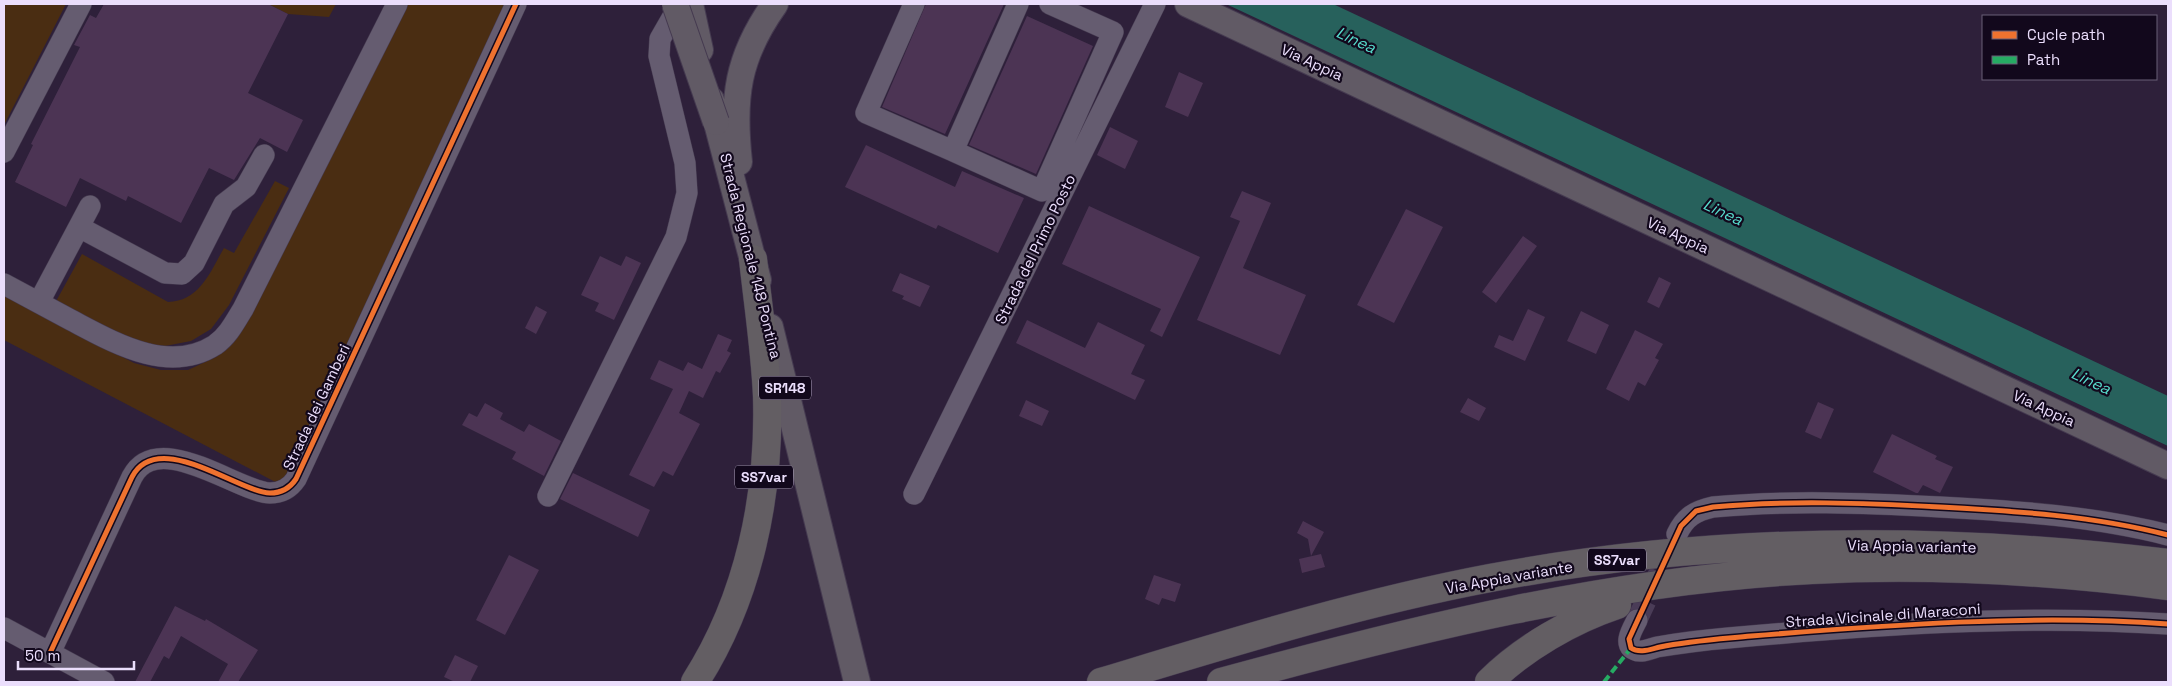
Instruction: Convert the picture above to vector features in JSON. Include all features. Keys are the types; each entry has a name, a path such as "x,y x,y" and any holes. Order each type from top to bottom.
{"highway":[{"name":"SS7var","path":"695,682 718,642 732,611 752,542 763,484 767,393 754,260"},
{"name":"Via Appia variante","path":"1101,682 1262,632 1392,598 1520,573 1636,558 1766,547 1910,544 2018,548 2168,563"},
{"name":"Via Appia variante","path":"1221,682 1363,644 1487,615 1684,582 1814,570 1916,568 2095,578 2168,586"},
{"path":"1489,682 1502,669 1573,621 1605,609 1678,590 1814,570"}],"main road":[{"name":"SR148","path":"675,4 716,122"},
{"name":"Strada Regionale 148 Pontina","path":"690,4 716,122 754,260 857,682"},
{"name":"SR148","path":"754,260 736,132 738,83 741,67 748,49 760,26 776,4"},
{"name":"Via Appia","path":"1188,4 2168,466"}],"street":[{"path":"4,152 81,4"},
{"path":"4,284 116,343 146,354 167,356 189,354 206,349 222,339 243,309 397,4"},
{"name":"Strada dei Gamberi","path":"50,653 132,477 142,466 162,460 187,462 212,470 257,490 271,493 283,490 296,479 516,4"},
{"path":"548,496 676,237 687,193 685,163 659,56 660,39 680,4"},
{"path":"914,4 866,113 1042,190 1113,32 1050,4"},
{"path":"953,151 1018,4"},
{"name":"Strada del Primo Posto","path":"914,494 1155,4"},
{"path":"79,227 165,273 182,274 194,263 224,204 246,187 264,155"},
{"path":"39,302 90,206"},
{"path":"1677,534 1690,516 1713,507 1860,504 2029,513 2126,526 2168,535"},
{"name":"Strada Vicinale di Maraconi","path":"1636,620 1630,634 1629,644 1632,648 1639,651 1670,645 1735,638 1968,622 2059,620 2168,624"},
{"path":"4,628 104,682"}],"shaded area":[{"path":"4,4 66,4 4,125"},
{"path":"268,4 336,4 329,17 288,14"},
{"path":"406,4 507,4 281,485 4,340 4,296 134,363 161,370 188,370 216,357 236,337"},
{"path":"275,181 289,188 229,305 211,329 191,341 165,346 133,343 54,305 82,254 168,302 188,297 203,284 224,248 234,253"}],"water":[{"name":"Linea","path":"1226,4 1333,4 2168,396 2168,446"}],"building":[{"path":"104,4 268,4 288,14 248,93 303,120 287,152 260,138 234,180 209,168 181,223 128,196 126,201 80,178 66,207 15,182 33,145 31,144 80,47 74,45 90,15 96,18"},
{"path":"926,4 1004,4 945,134 882,107"},
{"path":"1027,16 1093,46 1036,174 969,145"},
{"path":"1179,72 1203,83 1188,117 1165,107"},
{"path":"1110,127 1138,141 1125,169 1097,155"},
{"path":"866,145 955,187 962,171 1024,198 998,253 938,225 936,229 845,187"},
{"path":"1242,191 1271,203 1243,268 1306,295 1280,355 1197,320 1240,221 1230,217"},
{"path":"1089,206 1200,257 1162,337 1150,331 1161,309 1062,264"},
{"path":"1406,209 1443,227 1394,323 1357,305"},
{"path":"1523,236 1537,246 1496,303 1482,292"},
{"path":"600,256 621,266 626,256 641,263 614,320 595,311 599,303 581,295"},
{"path":"900,273 930,286 920,307 902,299 904,296 892,291"},
{"path":"1659,277 1671,283 1659,308 1647,302"},
{"path":"536,306 547,312 536,334 525,328"},
{"path":"1528,309 1545,317 1525,361 1494,347 1499,335 1513,341"},
{"path":"1581,311 1609,325 1596,354 1567,341"},
{"path":"1027,320 1085,348 1098,322 1145,345 1131,374 1145,380 1135,400 1016,343"},
{"path":"1635,330 1663,344 1655,358 1659,360 1645,386 1638,382 1629,401 1606,389"},
{"path":"718,334 732,340 727,351 731,353 720,373 716,371 703,398 689,391 679,413 700,424 673,476 663,471 654,487 629,475 673,389 650,379 659,360 683,371 688,362 702,369"},
{"path":"1468,398 1486,408 1479,421 1460,412"},
{"path":"1026,400 1049,411 1042,426 1019,416"},
{"path":"1818,402 1834,409 1821,439 1805,432"},
{"path":"485,403 503,413 500,419 524,432 529,424 561,441 544,476 512,459 516,452 462,425 469,413 477,417"},
{"path":"1892,434 1937,456 1935,459 1953,467 1940,493 1923,485 1918,493 1916,493 1873,472"},
{"path":"573,473 650,510 638,537 560,499"},
{"path":"1303,521 1324,532 1311,556 1308,539 1297,533"},
{"path":"1321,554 1325,567 1302,573 1299,559"},
{"path":"509,555 539,570 505,635 476,620"},
{"path":"1154,575 1181,584 1175,602 1162,598 1159,605 1145,599"},
{"path":"175,606 205,621 206,619 258,650 238,682 218,682 228,664 181,636 169,659 164,656 150,682 135,682"},
{"path":"455,655 478,666 470,682 455,682 444,677"}],"tunnel":[{"path":"1637,620 1673,543"}],"marked path":[{"path":"1604,682 1631,648"}],"cycle path":[{"path":"50,653 132,477 144,464 160,459 179,460 199,466 256,490 270,493 285,489 296,479 516,4"},
{"path":"2168,535 2083,519 1969,509 1826,503 1769,503 1713,507 1696,511 1681,526 1629,639 1631,648 1642,651 1717,639 1959,622 2064,620 2168,624"}]}
